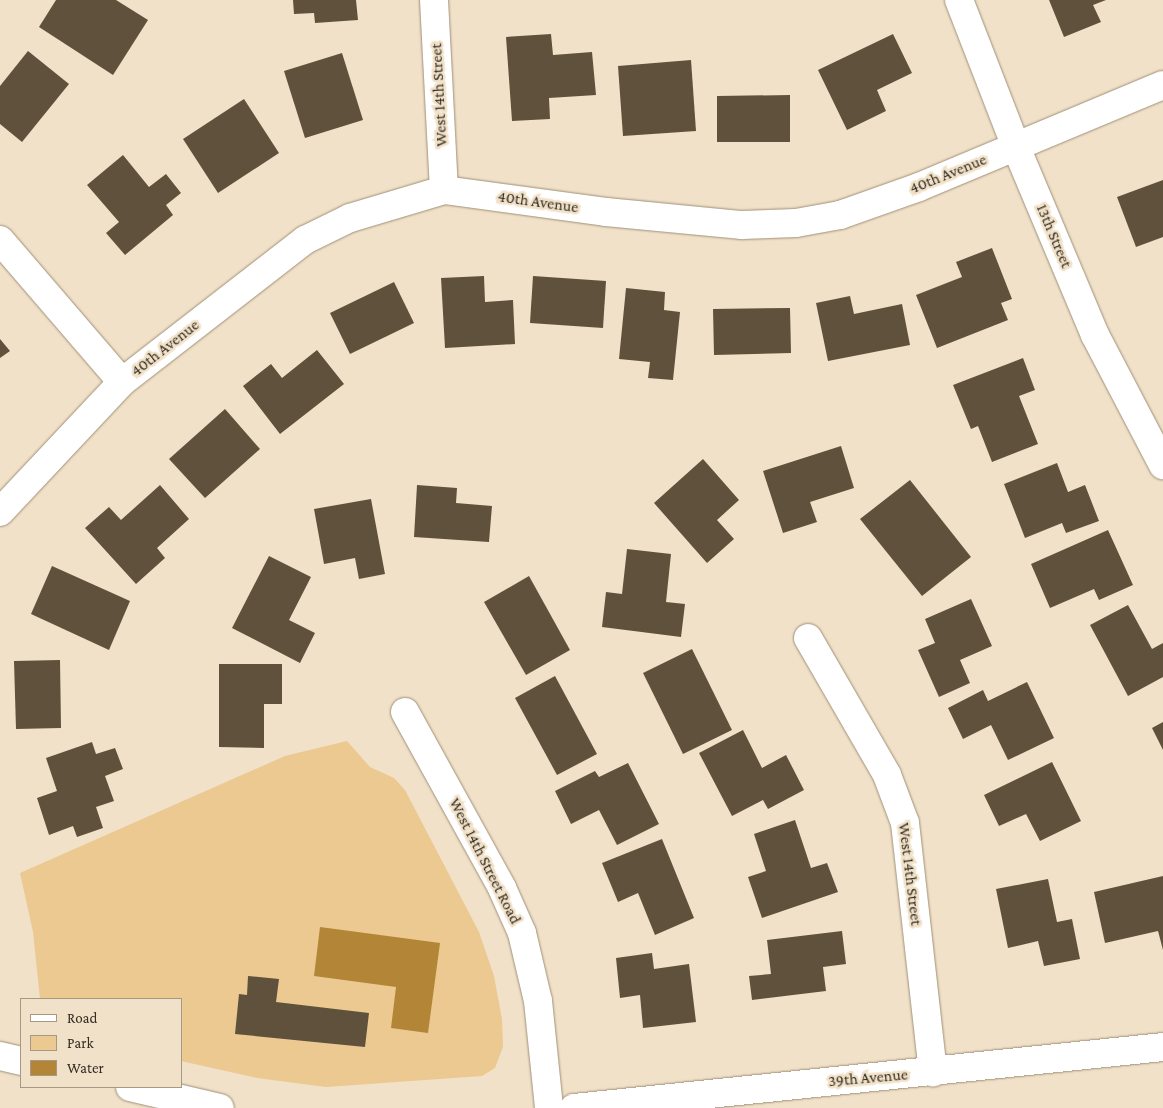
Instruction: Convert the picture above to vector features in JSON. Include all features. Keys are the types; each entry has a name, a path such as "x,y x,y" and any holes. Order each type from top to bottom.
{"street":[{"name":"West 14th Street","path":"434,0 444,190"},
{"name":"13th Street","path":"959,0 1016,147 1096,335 1163,465"},
{"name":"40th Avenue","path":"0,512 122,382 305,240 350,218 444,190 606,212 742,225 796,223 840,215 919,187 1163,85"},
{"path":"0,240 122,382"},
{"name":"West 14th Street","path":"808,638 887,775 905,823 933,1072"},
{"name":"West 14th Street Road","path":"405,712 502,888 522,933 538,1001 549,1108"},
{"name":"39th Avenue","path":"574,1108 1163,1047"},
{"path":"0,1056 20,1061"},
{"path":"134,1088 220,1108"}],"green space":[{"path":"347,741 370,767 394,778 405,790 479,932 494,976 502,1019 503,1047 495,1068 482,1076 326,1087 257,1078 182,1061 182,998 40,998 33,932 20,873 285,756"}],"water":[{"path":"320,927 440,943 428,1033 391,1028 396,987 314,976"}],"building":[{"path":"56,0 116,0 148,20 113,75 39,27"},
{"path":"293,0 356,0 358,20 315,23 314,13 294,14"},
{"path":"1049,0 1106,0 1093,5 1101,22 1064,37"},
{"path":"551,34 553,55 592,52 596,95 549,98 550,119 512,121 506,37"},
{"path":"893,34 912,73 877,90 886,111 847,130 818,70"},
{"path":"28,51 69,84 22,142 0,124 0,86"},
{"path":"342,53 363,120 305,138 284,71"},
{"path":"691,60 696,131 623,136 618,66"},
{"path":"790,95 790,142 717,142 717,96"},
{"path":"244,99 279,153 218,193 183,139"},
{"path":"123,155 149,187 166,174 181,193 166,205 173,215 125,255 106,233 119,222 87,185"},
{"path":"1163,180 1163,237 1136,247 1117,197"},
{"path":"992,248 1012,299 1001,303 1008,320 937,348 916,295 962,277 956,262"},
{"path":"484,276 485,302 513,300 515,344 445,348 441,278"},
{"path":"533,276 606,281 603,328 530,323"},
{"path":"394,282 414,323 350,354 330,313"},
{"path":"626,288 665,292 664,310 680,312 673,380 648,378 650,362 619,359"},
{"path":"850,296 854,314 902,304 910,345 828,361 816,303"},
{"path":"790,308 791,353 714,355 713,309"},
{"path":"0,339 10,351 0,358"},
{"path":"317,350 344,384 280,434 243,386 271,364 282,378"},
{"path":"1023,358 1035,390 1019,396 1038,444 992,462 978,426 971,429 953,385"},
{"path":"225,409 260,449 205,498 169,459"},
{"path":"841,446 854,488 810,502 817,522 783,533 763,471"},
{"path":"703,459 739,500 717,520 734,539 707,563 654,503"},
{"path":"1057,463 1068,492 1085,485 1099,521 1066,533 1062,523 1025,538 1004,484"},
{"path":"910,480 971,557 922,596 860,519"},
{"path":"160,485 189,519 157,548 165,558 136,584 85,528 109,507 121,520"},
{"path":"417,485 457,488 456,503 492,506 489,542 414,537"},
{"path":"371,499 385,574 359,579 355,558 324,564 314,509"},
{"path":"1108,530 1133,585 1099,600 1094,589 1050,608 1031,564"},
{"path":"627,549 671,554 666,602 685,604 681,637 602,627 606,592 622,594"},
{"path":"269,556 311,577 289,620 315,633 300,663 232,628"},
{"path":"52,566 130,601 109,650 31,614"},
{"path":"529,576 570,650 526,675 484,602"},
{"path":"971,599 992,646 960,660 970,683 939,697 918,650 935,643 925,619"},
{"path":"1128,605 1152,649 1163,643 1163,677 1128,696 1090,625"},
{"path":"692,649 732,730 683,754 643,673"},
{"path":"60,660 61,728 16,729 14,661"},
{"path":"219,664 282,664 282,704 264,704 264,748 219,747"},
{"path":"555,676 597,754 557,775 515,698"},
{"path":"1027,682 1054,738 1008,760 991,725 963,739 948,708 983,690 988,701"},
{"path":"1163,722 1163,750 1152,728"},
{"path":"743,730 762,768 786,755 804,790 768,809 763,800 732,816 699,753"},
{"path":"92,742 96,754 115,748 123,769 105,776 114,801 96,807 103,828 77,837 73,826 49,835 37,798 57,791 46,758"},
{"path":"1052,762 1081,821 1040,841 1026,814 999,826 984,795"},
{"path":"628,763 659,824 617,845 599,810 571,824 555,791 595,771 599,777"},
{"path":"795,820 811,868 827,863 838,892 762,918 748,877 766,871 754,834"},
{"path":"662,839 694,918 655,935 638,893 618,902 602,863"},
{"path":"1163,876 1163,950 1158,931 1105,943 1094,892"},
{"path":"1048,879 1057,922 1072,919 1080,959 1044,966 1038,941 1008,948 996,889"},
{"path":"842,931 846,964 823,967 826,991 752,1000 749,976 771,974 767,940"},
{"path":"652,953 654,969 689,964 696,1022 643,1028 640,995 620,998 616,958"},
{"path":"248,976 279,979 276,1002 369,1013 365,1047 235,1034 239,994 247,995"}]}
